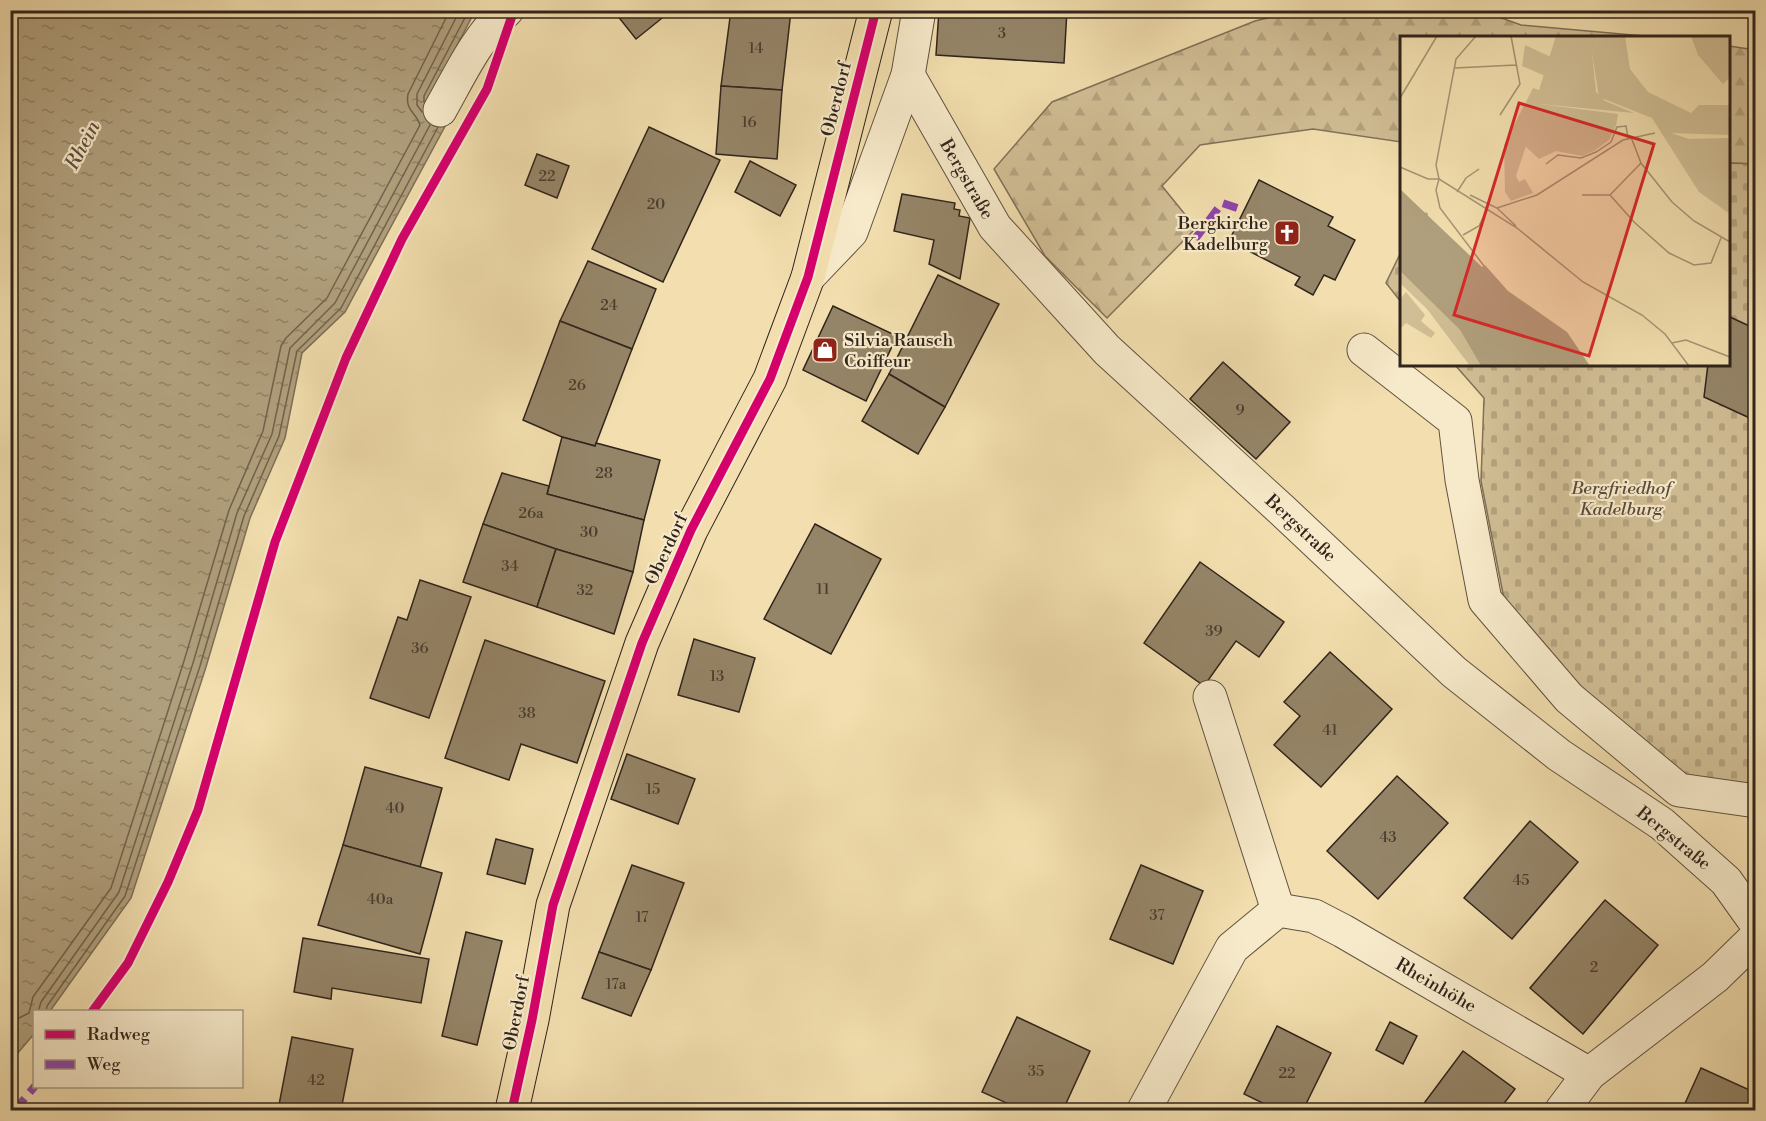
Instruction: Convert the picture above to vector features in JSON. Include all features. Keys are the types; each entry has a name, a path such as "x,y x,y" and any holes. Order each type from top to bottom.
{"main road":[{"name":"Oberdorf","path":"512,1110 532,1020 553,905 642,643 691,530 770,379 808,277 876,10"}],"street":[{"path":"440,110 474,48 492,24 507,10"},
{"path":"808,277 851,232 908,75 919,10"},
{"name":"Bergstraße","path":"908,75 995,227 1107,350 1454,672 1559,755 1662,824 1726,881 1754,920"},
{"path":"1364,350 1455,421 1462,480 1485,600 1569,698 1679,790 1755,801"},
{"path":"1144,1110 1232,948 1278,910 1210,697"},
{"name":"Rheinhöhe","path":"1278,910 1314,916 1333,926 1589,1074"},
{"path":"1562,1110 1589,1074 1715,977 1754,920"}],"green space":[{"path":"1296,11 1482,11 1521,25 1644,36 1400,36 1400,142 1313,129 1200,145 1162,186 1196,228 1107,318 1045,256 994,169 1052,102 1255,21"},
{"path":"1730,46 1755,50 1755,164 1730,163"},
{"name":"Bergfriedhof Kadelburg","path":"1730,163 1755,164 1755,788 1689,776 1653,751 1574,687 1505,604 1481,481 1484,398 1456,366 1730,366"},
{"path":"1400,254 1400,301 1386,283"}],"water":[{"name":"Rhein","path":"11,11 475,11 429,99 449,119 345,312 302,353 285,438 250,518 206,667 131,898 51,1010 33,1010 33,1035 11,1061"}],"building":[{"path":"613,10 672,10 636,39"},
{"path":"731,10 791,11 782,90 721,86"},
{"path":"939,10 1067,10 1064,63 936,55"},
{"path":"721,86 782,90 777,159 716,154"},
{"path":"649,127 720,160 663,282 592,249"},
{"path":"537,154 569,166 557,198 525,185"},
{"path":"750,161 796,185 780,216 735,192"},
{"name":"Bergkirche Kadelburg","path":"1259,180 1333,217 1328,226 1355,240 1335,280 1324,275 1313,295 1295,285 1300,277 1229,241"},
{"path":"902,194 955,203 954,209 960,210 959,216 970,218 960,279 929,264 934,240 894,231"},
{"path":"588,261 656,289 632,349 560,321"},
{"path":"938,275 999,304 945,407 889,374"},
{"path":"833,306 897,336 866,401 803,370"},
{"path":"1730,317 1756,329 1756,417 1754,420 1704,397 1708,366 1730,366"},
{"path":"560,321 632,349 595,446 562,437 523,420"},
{"path":"1223,362 1290,422 1256,459 1190,399"},
{"path":"889,374 945,407 918,454 862,421"},
{"path":"562,437 595,446 596,443 660,460 644,520 547,494"},
{"path":"502,473 549,486 547,494 644,520 633,572 483,524"},
{"path":"483,524 556,549 537,607 463,582"},
{"path":"815,524 881,559 831,654 764,619"},
{"path":"556,549 633,572 614,634 537,607"},
{"path":"1200,562 1284,622 1259,657 1236,641 1204,686 1144,643"},
{"path":"420,580 471,597 429,718 370,698 398,617 407,620"},
{"path":"694,639 755,658 739,712 678,695"},
{"path":"485,640 605,681 577,763 521,744 509,780 445,758"},
{"path":"1330,652 1392,709 1321,787 1274,745 1300,716 1284,702"},
{"path":"627,754 695,779 678,824 611,799"},
{"path":"365,767 442,788 420,867 343,845"},
{"path":"1397,776 1448,823 1378,899 1327,851"},
{"path":"1530,821 1578,862 1512,939 1464,898"},
{"path":"496,839 533,849 525,884 487,874"},
{"path":"343,845 442,873 420,954 318,925"},
{"path":"632,865 684,883 651,970 599,952"},
{"path":"1141,865 1203,891 1173,964 1110,939"},
{"path":"1605,900 1658,945 1583,1034 1530,988"},
{"path":"466,932 502,941 477,1045 442,1036"},
{"path":"303,938 429,959 421,1003 332,988 331,999 294,992"},
{"path":"599,952 651,970 631,1016 582,998"},
{"path":"1017,1017 1090,1051 1063,1110 1022,1110 982,1092"},
{"path":"1390,1022 1417,1036 1403,1064 1376,1050"},
{"path":"1277,1026 1331,1053 1303,1110 1277,1110 1244,1094"},
{"path":"292,1037 353,1049 341,1110 278,1110"},
{"path":"1463,1051 1515,1089 1499,1110 1419,1110"},
{"path":"1701,1068 1756,1093 1756,1110 1682,1110"}],"marked path":[{"path":"1195,239 1222,203 1240,209"},
{"path":"15,1110 33,1088"}],"cycle path":[{"path":"93,1010 128,963 168,882 198,810 275,542 346,358 402,239 487,89 514,10"},
{"path":"512,1110 532,1020 553,905 642,643 691,530 770,379 808,277 876,10"}],"place":[{"name":"Bergkirche Kadelburg","path":"1287,233"},
{"name":"Silvia Rausch Coiffeur","path":"825,350"}]}
